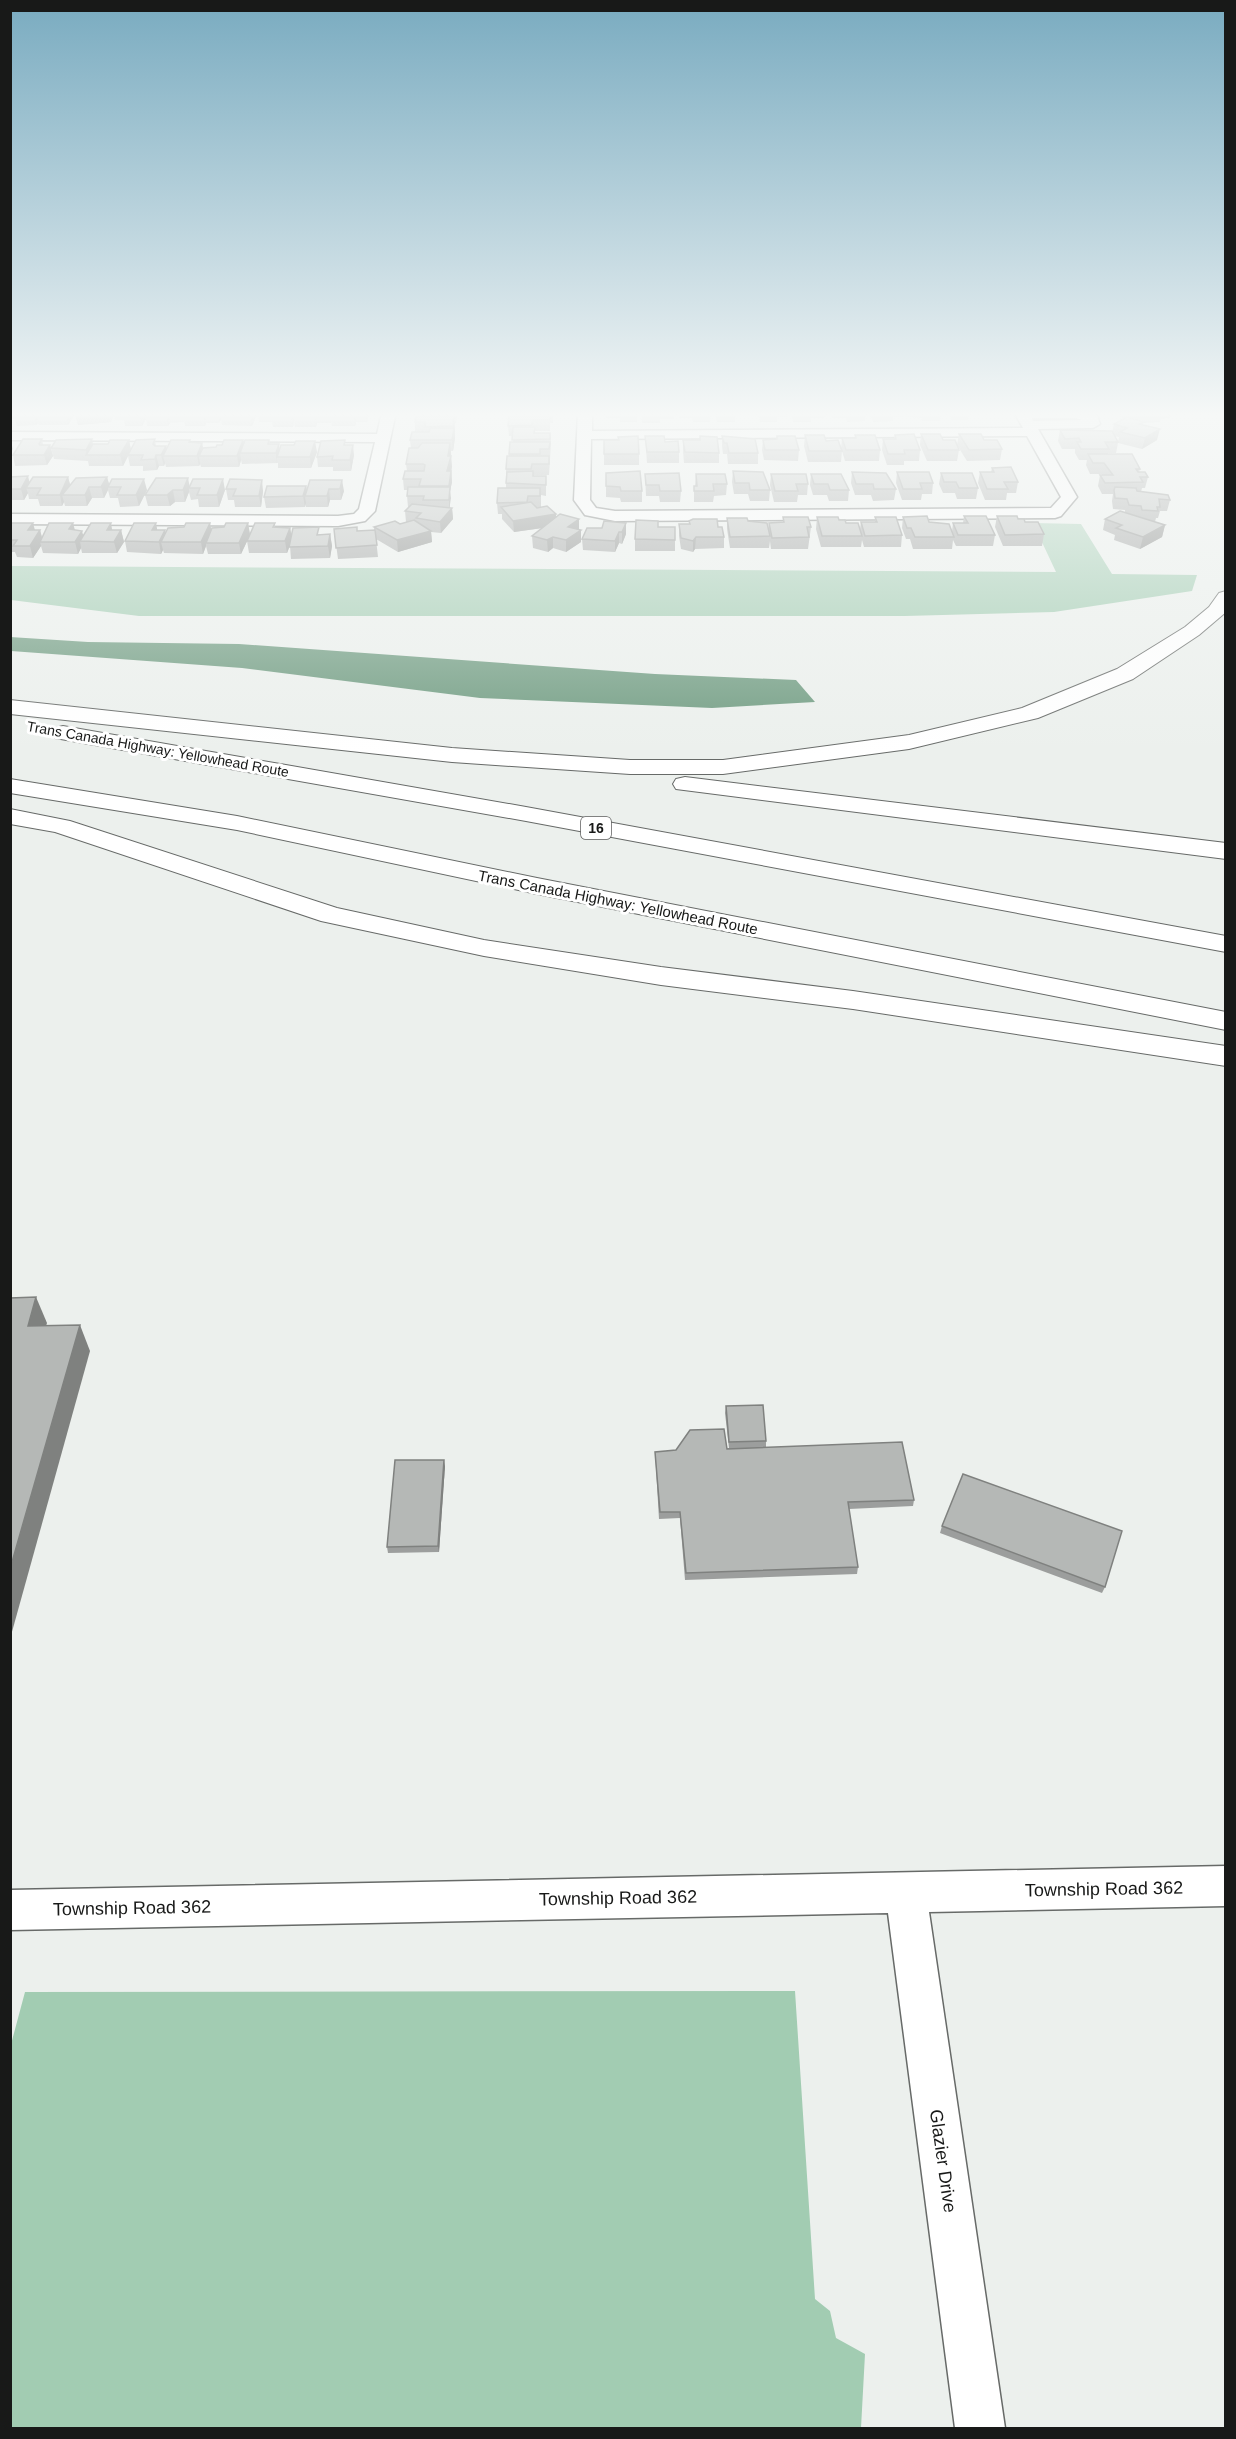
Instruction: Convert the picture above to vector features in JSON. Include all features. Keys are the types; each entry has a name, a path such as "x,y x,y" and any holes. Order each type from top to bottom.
{"highway":[{"path":"452,755 630,767 723,767 909,742 1030,713 1125,674 1192,631 1216,611 1226,597"},
{"path":"10,707 452,755 1226,851"},
{"name":"Trans Canada Highway: Yellowhead Route","path":"10,724 526,814 1226,944"},
{"name":"Trans Canada Highway: Yellowhead Route","path":"10,786 237,823 549,888 1226,1021"},
{"path":"10,816 61,826 330,915 484,948 661,976 853,1000 1226,1056"}],"street":[{"name":"Township Road 362","path":"10,1911 1226,1886"},
{"name":"Glazier Drive","path":"906,1893 980,2428"}],"shaded area":[{"path":"1034,526 1082,526 1112,574 1197,575 1192,591 1054,612 905,616 139,616 11,600 11,566 1056,572"},
{"path":"10,637 88,642 239,644 655,674 796,680 815,702 712,708 480,698 242,668 11,651"},
{"path":"795,1991 815,2299 830,2311 836,2338 865,2354 861,2428 11,2428 10,2048 25,1992"}],"building":[{"path":"10,526 31,526 28,530 40,530 30,546 13,546 17,540 10,540"},
{"path":"48,526 71,526 69,529 82,531 75,542 40,542"},
{"path":"89,526 109,526 107,530 121,530 114,542 80,541"},
{"path":"133,526 154,526 152,530 165,530 159,542 125,541"},
{"path":"209,526 201,542 161,542 168,528"},
{"path":"247,526 239,543 206,543 212,528"},
{"path":"254,526 290,528 285,541 247,541"},
{"path":"423,526 431,531 397,540 374,527"},
{"path":"545,526 570,526 568,527 581,530 566,540 553,537 547,540 532,536"},
{"path":"603,526 625,526 615,541 582,539 587,528 602,528"},
{"path":"636,526 675,527 675,540 635,539"},
{"path":"679,526 718,526 722,527 724,537 696,537 693,541 681,538"},
{"path":"728,526 768,526 770,536 730,537"},
{"path":"770,526 811,527 807,527 809,537 772,538"},
{"path":"819,526 859,526 862,536 822,536"},
{"path":"862,526 899,526 902,535 865,536"},
{"path":"906,526 950,526 954,537 915,537 911,528"},
{"path":"954,526 991,526 995,535 958,535"},
{"path":"1001,526 1040,526 1044,534 1005,535"},
{"path":"1120,526 1163,526 1143,537 1116,528"},
{"path":"319,527 317,535 330,534 328,546 289,547 293,528"},
{"path":"357,527 357,531 375,530 377,545 336,548 334,529"},
{"path":"36,1297 28,1326 80,1325 10,1569 10,1298"},
{"path":"763,1405 766,1441 729,1442 726,1406"},
{"path":"724,1429 727,1449 902,1442 914,1500 848,1502 858,1567 686,1573 680,1512 660,1512 655,1452 676,1450 690,1430"},
{"path":"395,1460 444,1460 438,1546 387,1547"},
{"path":"963,1474 1122,1531 1105,1587 942,1526"}]}
